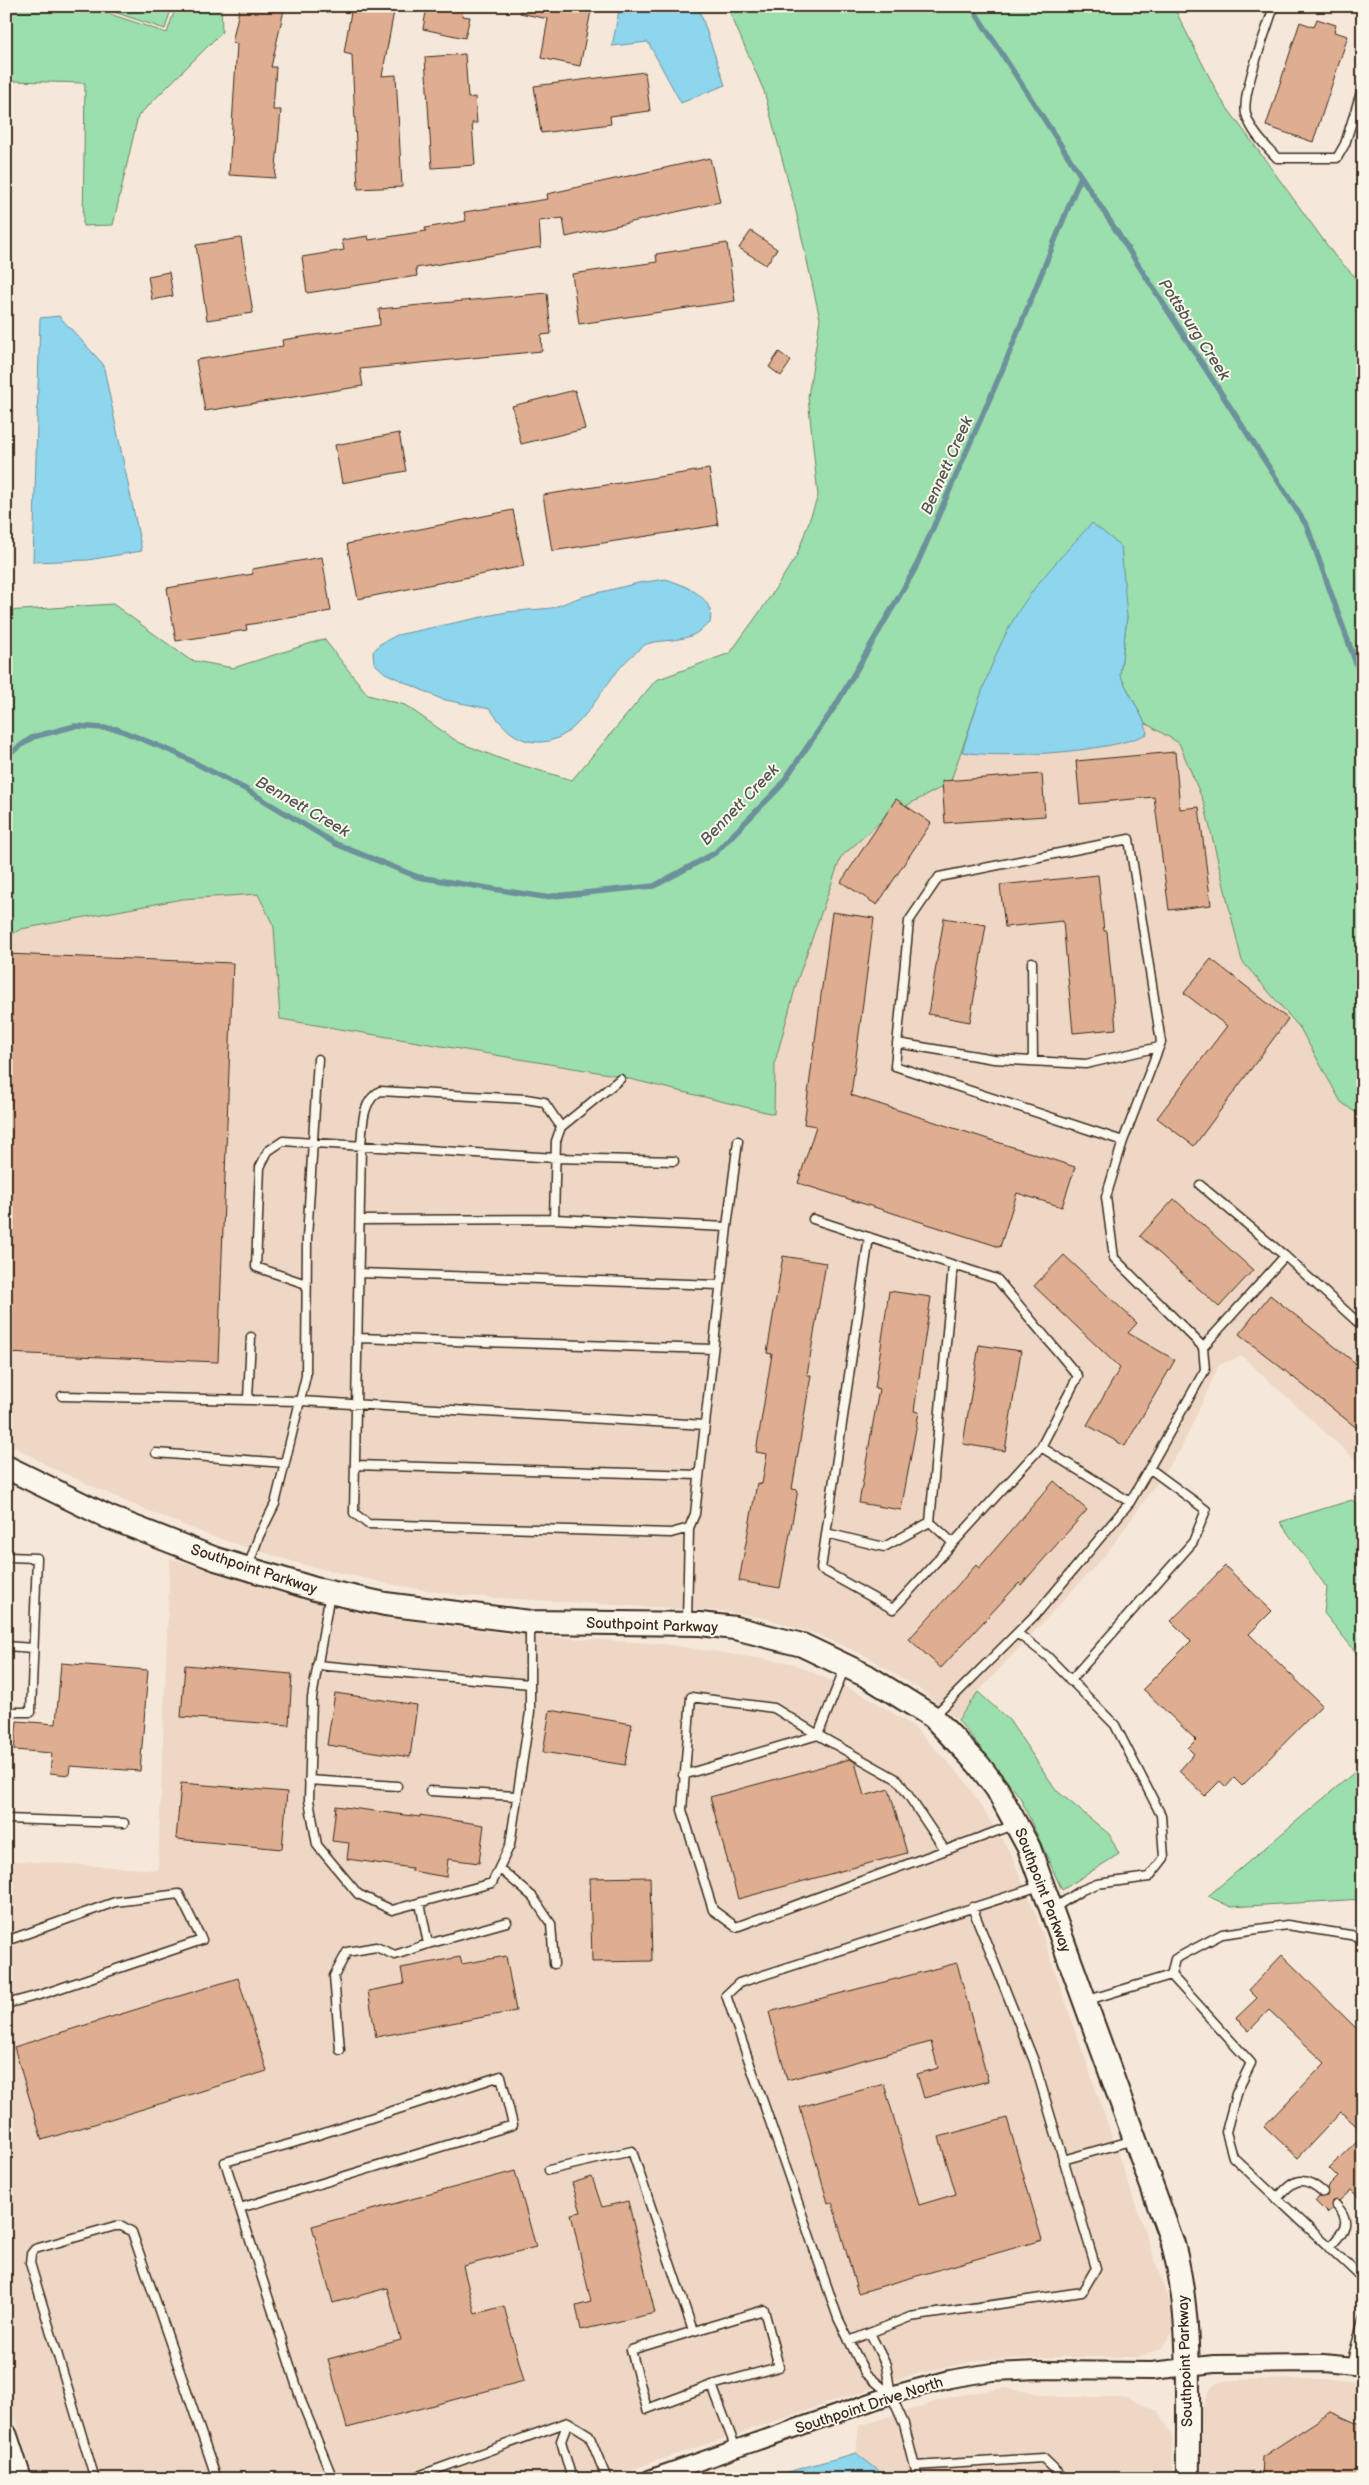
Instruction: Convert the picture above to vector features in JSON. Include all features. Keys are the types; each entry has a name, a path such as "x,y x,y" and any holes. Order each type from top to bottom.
{"main road":[{"name":"Southpoint Parkway","path":"6,1467 108,1517 216,1559 330,1592 402,1606 530,1622 687,1624 735,1628 766,1634 802,1645 846,1665 933,1717 978,1764 997,1789 1017,1824 1052,1909 1086,2000 1173,2244 1182,2277 1186,2310 1188,2479"},
{"path":"6,2436 20,2479"}],"street":[{"name":"Southpoint Drive North","path":"649,2479 891,2395 950,2379 992,2372 1039,2370 1152,2371 1214,2364 1357,2366"}],"lane":[{"path":"1274,6 1248,89 1246,114 1258,139 1277,158 1337,158 1345,144 1363,86"},
{"path":"933,1717 1039,1611 1130,1502 1205,1370 1204,1347 1114,1258 1106,1197 1123,1141 1161,1042 1129,839 939,877 909,921 895,1066 1123,1141"},
{"path":"1032,962 1033,1061"},
{"path":"897,1043 994,1059 1086,1064 1159,1047"},
{"path":"248,1569 259,1536 275,1504 306,1376 306,1284 312,1143 318,1059"},
{"path":"554,1219 556,1141 561,1127 620,1079"},
{"path":"561,1127 544,1102 526,1099 380,1091 372,1095 367,1103 361,1145 354,1513 368,1524 671,1533 689,1528"},
{"path":"306,1284 256,1267 260,1167 268,1151 283,1141 556,1158 674,1161"},
{"path":"687,1624 689,1528 695,1514 719,1284 738,1141"},
{"path":"1200,1185 1284,1256 1363,1327"},
{"path":"360,1220 554,1219 727,1226"},
{"path":"813,1219 869,1237 953,1264 997,1279 1078,1376 1041,1447 893,1609 821,1569 869,1237"},
{"path":"1204,1347 1284,1256"},
{"path":"930,1522 953,1264"},
{"path":"358,1272 719,1284"},
{"path":"248,1400 251,1337"},
{"path":"357,1338 713,1348"},
{"path":"62,1396 301,1401 705,1425"},
{"path":"1041,1447 1130,1502"},
{"path":"156,1453 285,1463"},
{"path":"355,1464 699,1475"},
{"path":"1070,1681 1193,1542 1206,1510 1149,1468"},
{"path":"826,1533 884,1547 930,1522"},
{"path":"930,1522 954,1543"},
{"path":"6,1560 8,1557 37,1558 30,1712 6,1712"},
{"path":"330,1592 312,1698 309,1800 317,1845 358,1894 392,1910 492,1883 510,1845 530,1712 530,1622"},
{"path":"1017,1633 1047,1656 1115,1725 1161,1814 1164,1858 1149,1877 1097,1884 1082,1890 1052,1909"},
{"path":"6,1646 33,1648"},
{"path":"318,1665 530,1684"},
{"path":"818,1735 846,1665"},
{"path":"945,1850 898,1780 774,1708 691,1697 683,1775 682,1810 712,1910 736,1927 1017,1824"},
{"path":"683,1775 818,1735"},
{"path":"309,1780 397,1786"},
{"path":"430,1791 517,1796"},
{"path":"6,1819 124,1823"},
{"path":"499,1868 533,1897 551,1924 554,1964"},
{"path":"891,2395 865,2373 838,2318 726,1995 739,1983 1042,1885"},
{"path":"6,1941 115,1902 179,1894 202,1940 43,1994 6,2004"},
{"path":"420,1903 428,1944"},
{"path":"849,2342 910,2317 1082,2292 1096,2268 1034,2060 972,1907"},
{"path":"340,2050 334,1976 346,1952 376,1947 395,1955 506,1922"},
{"path":"1171,1975 1175,1959 1222,1934 1287,1926 1363,1937"},
{"path":"1086,2000 1171,1975"},
{"path":"1171,1975 1251,2062 1236,2094 1226,2132 1233,2157 1363,2279"},
{"path":"240,2208 513,2125 501,2076 294,2143 225,2162 302,2403 333,2479"},
{"path":"1063,2160 1136,2140"},
{"path":"549,2170 632,2151 693,2331"},
{"path":"1277,2199 1289,2184 1301,2180 1313,2183 1323,2192"},
{"path":"1329,2248 1342,2234 1346,2222 1344,2213 1336,2204"},
{"path":"95,2479 30,2263 31,2254 35,2249 115,2226 122,2226 132,2232 217,2479"},
{"path":"764,2310 779,2367 712,2386 647,2409 631,2350 764,2310"},
{"path":"1357,2366 1363,2320"},
{"path":"870,2333 886,2365 891,2395 904,2424 918,2479"},
{"path":"712,2386 736,2449"},
{"path":"410,2479 568,2422 589,2434 607,2479"},
{"path":"568,2422 561,2441 572,2479"},
{"path":"915,2466 1043,2458 1065,2479"}],"shaded area":[{"path":"1145,723 1179,743 1204,803 1242,961 1300,1028 1341,1102 1363,1118 1363,1467 1242,1356 1219,1365 1181,1449 1107,1553 978,1692 958,1720 922,1691 868,1657 819,1635 765,1618 721,1611 465,1596 400,1586 304,1565 208,1535 127,1502 52,1468 6,1442 6,938 21,929 182,899 258,894 274,927 280,1019 609,1074 774,1114 775,1062 798,978 841,857 888,815 950,783 962,752 981,755 1079,750 1132,741 1147,734"},
{"path":"170,1558 300,1599 408,1621 509,1634 663,1644 791,1663 868,1697 913,1726 963,1778 1011,1854 1032,1904 1177,2325 1161,2349 1138,2357 980,2360 915,2374 603,2479 35,2479 6,2391 6,1860 158,1870"},
{"path":"1323,2379 1363,2384 1363,2479 1202,2479 1202,2408 1208,2392 1215,2384 1228,2380"},
{"path":"1004,2388 1060,2397 1126,2397 1158,2411 1172,2435 1172,2479 889,2479 856,2453 859,2426 954,2396"}],"green space":[{"path":"6,6 86,6 167,33 176,6 221,6 222,32 138,116 113,225 83,226 85,83 12,81 6,62"},
{"path":"96,6 172,6 165,29"},
{"path":"727,6 1173,6 1220,98 1335,256 1363,285 1363,1118 1341,1102 1300,1028 1242,961 1204,803 1179,743 1145,723 1120,675 1127,617 981,695 950,783 888,815 841,857 798,978 775,1062 774,1114 609,1074 280,1019 274,927 258,894 182,899 21,929 6,938 6,611 113,604 190,660 233,668 324,639 368,695 405,705 458,742 504,760 572,780 656,680 730,653 764,606 797,555 818,496 808,397 820,319 795,207 764,91"},
{"path":"1352,1500 1363,1510 1363,1661 1324,1613 1327,1588 1280,1522"},
{"path":"978,1692 1009,1720 1057,1791 1109,1834 1119,1854 1062,1890 1020,1797 958,1720"},
{"path":"1363,1765 1363,1899 1231,1907 1208,1896"}],"water":[{"path":"620,6 698,6 725,85 681,103 648,42 612,46"},
{"path":"59,316 103,364 142,551 88,560 33,562 40,318"},
{"path":"1092,523 1121,546 1127,617 1120,675 1145,723 1147,734 1109,745 1056,752 1002,755 962,752 990,671 1011,624 1038,584"},
{"path":"666,579 690,589 704,599 711,614 710,623 691,636 650,643 644,646 623,665 581,720 556,739 541,742 524,740 505,728 490,709 441,699 385,673 374,663 373,652 380,644 397,635 506,612 552,608 581,597 638,583"},
{"path":"856,2453 889,2479 762,2479"}],"building":[{"path":"240,6 285,6 271,67 276,67 273,110 281,110 275,178 229,175 237,44 232,43"},
{"path":"352,6 395,6 382,76 396,75 402,187 358,189 352,55 344,53"},
{"path":"427,6 464,6 462,16 470,17 465,38 423,29"},
{"path":"521,6 592,6 580,66 541,58 548,19 520,13"},
{"path":"1317,19 1336,25 1334,32 1348,36 1313,142 1266,126 1300,22 1314,27"},
{"path":"465,54 468,98 475,97 477,123 472,123 475,165 432,168 425,57"},
{"path":"645,72 650,111 610,116 611,124 541,133 534,86"},
{"path":"710,158 720,202 566,237 563,218 539,221 541,247 416,268 417,276 307,293 302,257 344,250 342,240 368,236 369,240 426,231 425,228 466,221 464,212 548,199 547,194"},
{"path":"751,231 777,249 766,265 739,248"},
{"path":"241,238 253,313 207,320 196,245"},
{"path":"727,243 735,301 579,324 572,274 657,262 656,254"},
{"path":"169,272 173,296 152,300 148,276"},
{"path":"547,293 551,334 541,335 542,351 360,369 363,386 205,411 196,360 283,346 282,340 380,325 379,309"},
{"path":"779,352 791,361 781,376 769,367"},
{"path":"575,390 585,429 521,444 512,406"},
{"path":"399,433 406,471 342,483 335,445"},
{"path":"709,469 718,525 552,551 543,495"},
{"path":"513,510 524,566 358,599 347,544"},
{"path":"322,557 331,611 246,625 247,630 176,641 167,588 253,574 252,569"},
{"path":"1175,752 1180,809 1199,807 1211,905 1169,910 1154,797 1080,804 1076,761"},
{"path":"1042,774 1045,816 945,823 942,781"},
{"path":"896,799 931,823 877,905 841,882"},
{"path":"1098,875 1104,931 1107,931 1116,1029 1073,1033 1063,921 1005,927 1000,885"},
{"path":"832,912 874,918 851,1095 1075,1167 1062,1207 1017,1193 1000,1247 798,1183 816,1126 804,1124"},
{"path":"944,918 986,925 970,1022 928,1014"},
{"path":"6,954 233,963 218,1362 6,1353"},
{"path":"1211,959 1288,1019 1194,1146 1157,1118 1227,1026 1184,993"},
{"path":"1174,1199 1253,1270 1219,1307 1140,1236"},
{"path":"1064,1255 1137,1323 1128,1333 1175,1360 1125,1446 1087,1425 1120,1368 1034,1286"},
{"path":"783,1256 826,1263 807,1375 811,1375 792,1489 798,1490 780,1588 739,1581 757,1483 762,1484 767,1454 756,1452 772,1354 767,1353"},
{"path":"889,1291 931,1297 914,1411 919,1412 901,1510 859,1503 879,1389 875,1388"},
{"path":"1270,1295 1363,1369 1363,1433 1239,1334"},
{"path":"979,1345 1021,1351 1005,1451 963,1444"},
{"path":"1054,1481 1087,1510 1021,1585 1019,1583 941,1668 909,1639 976,1565 979,1568"},
{"path":"1225,1566 1272,1611 1249,1634 1322,1705 1242,1786 1234,1778 1226,1787 1220,1781 1205,1796 1179,1771 1194,1754 1188,1748 1196,1740 1143,1689 1191,1641 1171,1621"},
{"path":"61,1663 148,1670 140,1771 70,1766 69,1775 50,1773 52,1753 14,1750 17,1721 56,1724"},
{"path":"185,1665 292,1674 289,1725 181,1717"},
{"path":"335,1693 417,1705 410,1757 327,1745"},
{"path":"550,1710 632,1724 625,1765 543,1752"},
{"path":"850,1759 855,1762 864,1796 889,1789 907,1853 738,1899 710,1797"},
{"path":"181,1783 287,1792 282,1849 176,1839"},
{"path":"336,1806 420,1817 420,1815 484,1825 479,1863 448,1859 446,1877 412,1871 412,1868 347,1859 349,1843 332,1841"},
{"path":"650,1877 652,1961 592,1962 590,1878"},
{"path":"1282,1955 1363,2035 1363,2132 1341,2112 1298,2158 1264,2126 1325,2063 1269,2010 1249,2031 1236,2018 1257,1998 1249,1990"},
{"path":"506,1956 516,2011 376,2037 368,1991 404,1984 401,1968 460,1957 462,1964"},
{"path":"957,1963 988,2081 924,2098 917,2074 938,2068 931,2042 787,2080 769,2012"},
{"path":"238,1978 267,2071 42,2140 14,2047"},
{"path":"884,2084 919,2205 956,2194 939,2137 1007,2118 1042,2240 858,2293 832,2202 828,2203 800,2107"},
{"path":"1363,2135 1363,2202 1351,2190 1339,2201 1332,2201 1332,2209 1327,2213 1315,2201 1319,2196 1327,2196 1327,2188 1338,2177 1329,2168"},
{"path":"515,2171 536,2247 463,2266 475,2314 504,2306 524,2381 347,2428 328,2359 401,2340 387,2288 333,2303 312,2226"},
{"path":"592,2177 602,2207 628,2201 655,2313 581,2330 576,2306 591,2302 571,2214 581,2212 572,2183"},
{"path":"1331,2412 1363,2426 1363,2479 1261,2479 1262,2457"}],"waterway":[{"name":"Pottsburg Creek","path":"971,6 1307,526 1363,683"},
{"name":"Bennett Creek","path":"6,756 33,737 75,726 117,729 176,753 247,790 336,844 418,877 544,897 654,886 715,853 779,788 836,705 915,569 1004,366 1081,176"}]}
